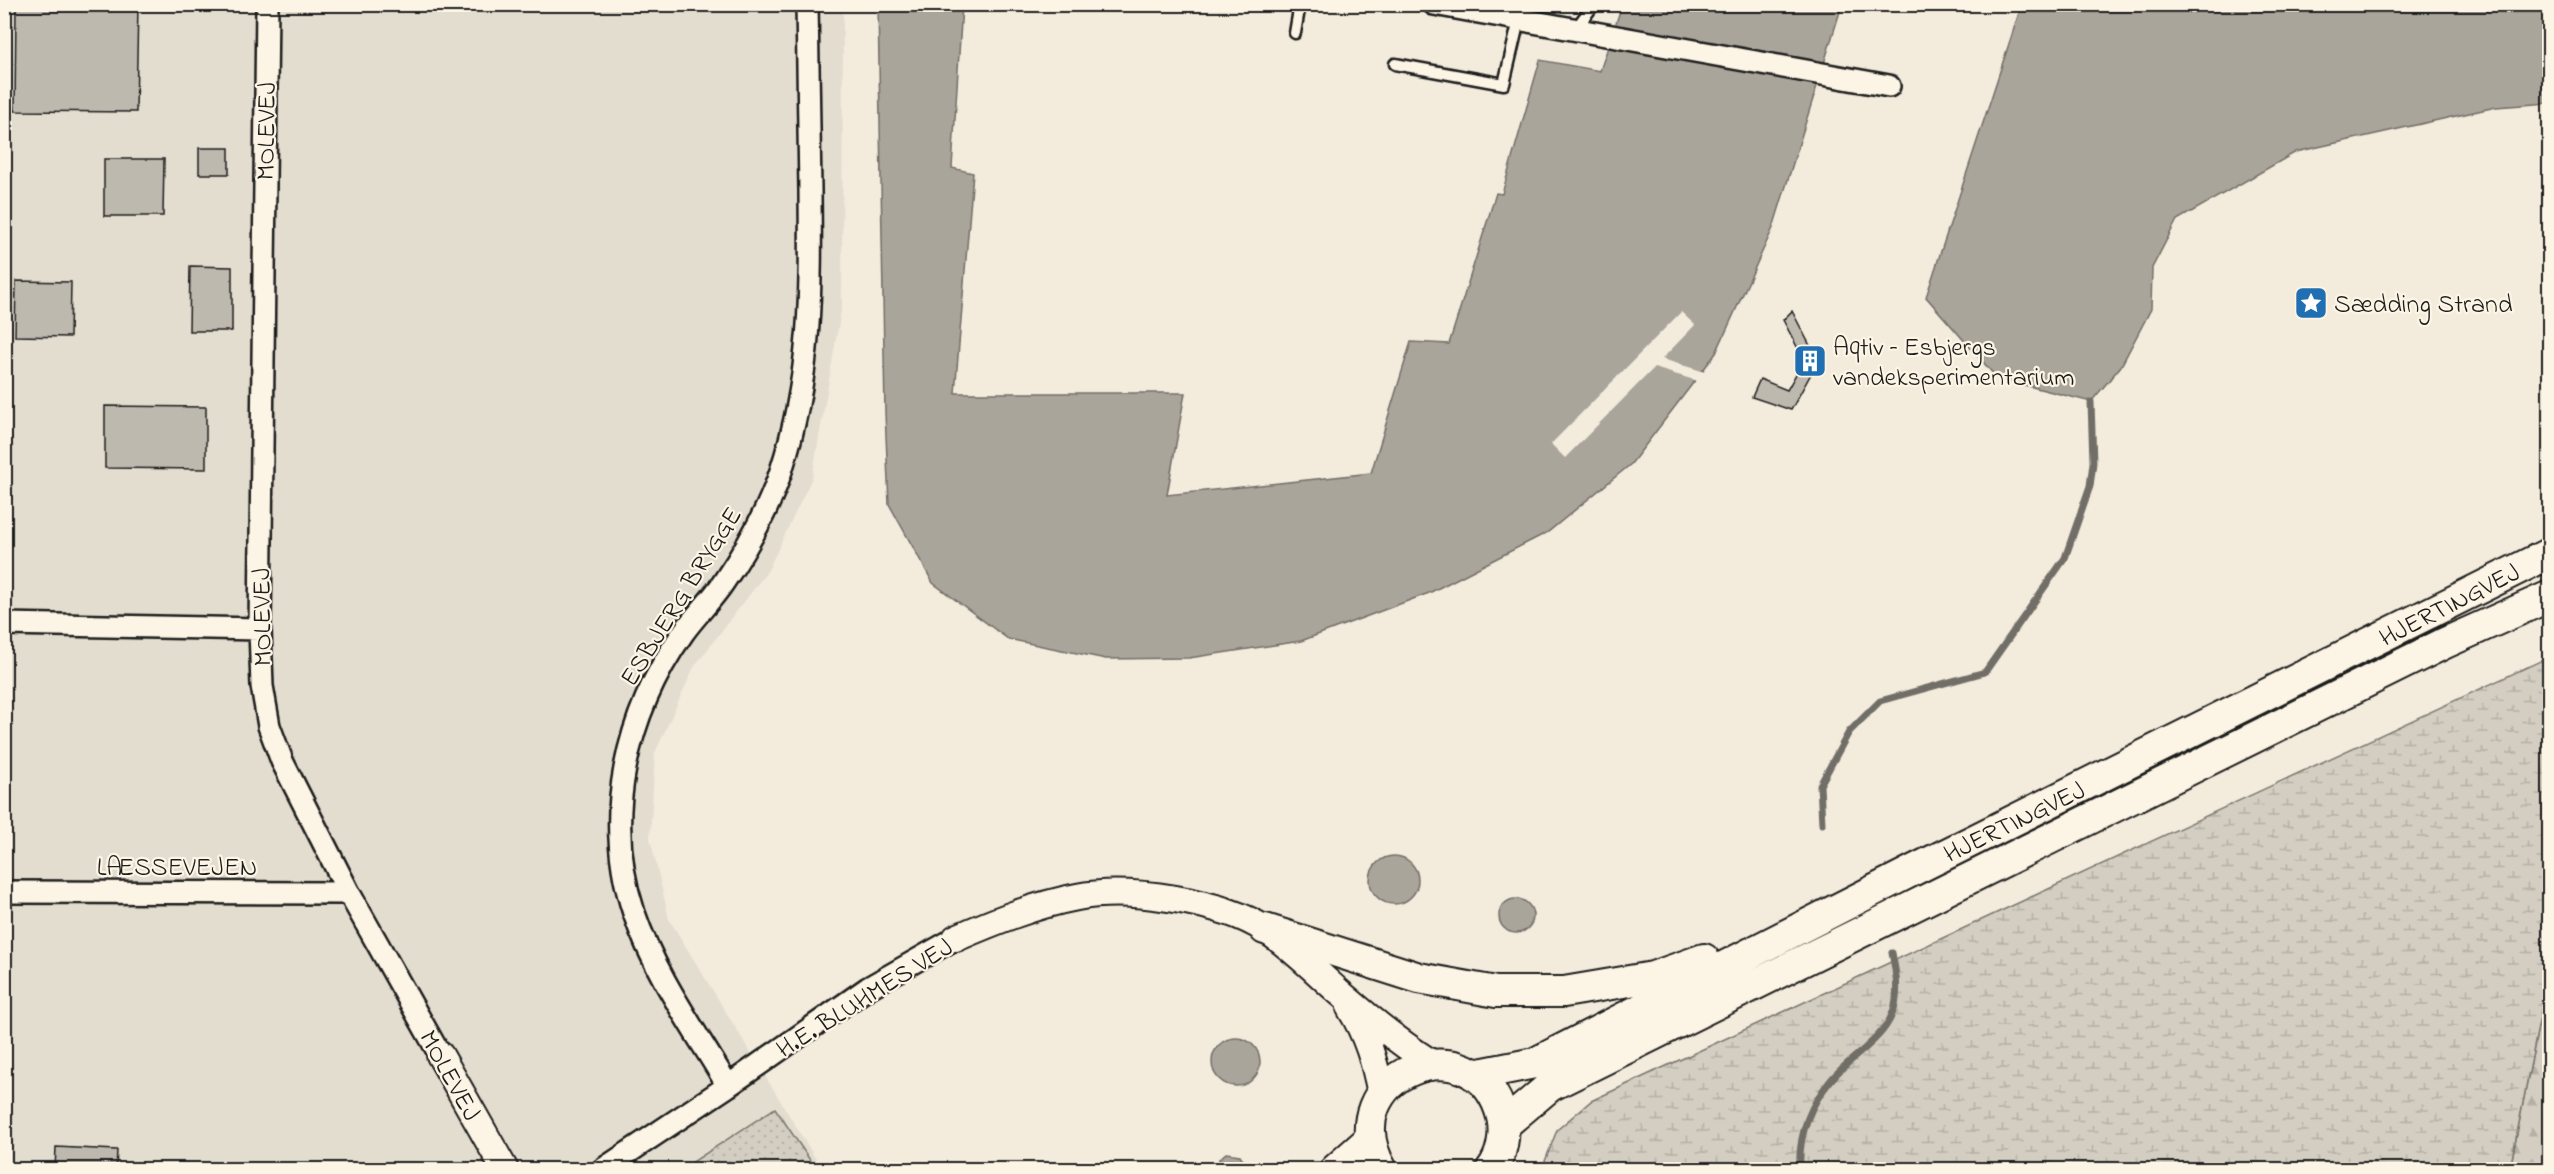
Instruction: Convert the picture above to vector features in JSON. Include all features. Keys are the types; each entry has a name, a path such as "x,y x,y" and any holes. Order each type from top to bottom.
{"main road":[{"name":"HJERTINGVEJ","path":"1474,1075 1535,1063 1914,870 2550,553"},
{"name":"HJERTINGVEJ","path":"1504,1125 1550,1086 2445,643 2550,596"},
{"path":"1265,929 1365,963 1419,978 1496,992 1564,992 1653,977 1742,946 1914,870"},
{"path":"1383,1170 1375,1157 1370,1139 1372,1115 1381,1094 1395,1079 1413,1068 1433,1064 1454,1066 1474,1075 1488,1088 1499,1105 1504,1125 1502,1146 1491,1170"},
{"path":"1335,1170 1370,1139"}],"street":[{"name":"MOLEVEJ","path":"267,4 260,628 262,686 269,726 282,761 350,893 505,1170"},
{"name":"ESBJERG BRYGGE","path":"728,1086 661,973 634,913 621,855 620,796 630,738 651,683 683,633 722,585 759,528 781,471 799,407 809,336 811,242 807,4"},
{"path":"1434,4 1888,86"},
{"path":"4,624 260,628"},
{"name":"LÆSSEVEJEN","path":"4,892 350,893"},
{"name":"H.E. BLUHMES VEJ","path":"602,1170 728,1086 868,988 956,938 1012,914 1078,896 1143,894 1195,903 1231,914 1265,929 1304,959 1399,1043 1433,1064"},
{"name":"H.E. BLUHMES VEJ","path":"1340,993 1359,1022 1374,1057 1381,1094"}],"lane":[{"path":"1295,33 1300,4"},
{"path":"1584,32 1594,4"},
{"path":"1395,64 1504,84 1518,20"}],"shaded area":[{"path":"2022,4 2549,5 2549,103 2496,107 2296,152 2177,220 2152,268 2151,309 2121,366 2091,402 1997,378 1926,297"},
{"path":"5,5 843,5 842,305 812,478 767,572 694,667 655,753 650,838 669,919 822,1169 5,1170"},
{"path":"878,5 962,5 952,168 973,173 955,393 1185,393 1167,495 1371,473 1411,342 1449,344 1496,193 1502,194 1540,60 1600,71 1622,5 1842,5 1773,228 1716,353 1631,464 1548,532 1429,593 1301,641 1189,658 1106,659 1008,639 933,583 889,504 885,413"},
{"path":"1389,856 1399,856 1411,863 1418,875 1418,885 1411,897 1399,904 1389,904 1374,893 1370,885 1370,875 1381,860"},
{"path":"1516,899 1528,904 1533,916 1528,928 1516,933 1504,928 1499,916 1504,904"},
{"path":"1231,1038 1241,1038 1253,1045 1260,1057 1260,1067 1253,1079 1241,1086 1231,1086 1216,1075 1212,1067 1212,1057 1223,1042"},
{"path":"1226,1153 1240,1155 1245,1163 1245,1169 1217,1169 1219,1159"}],"green space":[{"path":"2549,657 2549,971 2510,1169 1542,1169 1557,1130 1591,1101"},
{"path":"2549,971 2549,1169 2510,1169"},
{"path":"775,1108 816,1169 682,1169"}],"pier":[{"path":"1613,23 1827,63 1820,87 1605,47"},
{"path":"1681,312 1695,325 1662,359 1705,372 1698,381 1654,368 1565,458 1551,444"}],"building":[{"path":"16,4 138,4 136,112 15,111"},
{"path":"199,148 229,148 229,174 199,174"},
{"path":"104,159 164,159 163,216 104,216"},
{"path":"190,266 232,267 232,331 189,331"},
{"path":"16,281 71,282 70,337 15,336"},
{"name":"Aqtiv – Esbjergs vandeksperimentarium","path":"1792,311 1818,361 1791,410 1752,397 1760,379 1787,390 1804,360 1783,320"},
{"path":"105,406 206,407 206,469 105,468"},
{"path":"56,1147 117,1150 116,1170 55,1170"}],"waterway":[{"path":"1822,824 1820,785 1849,732 1880,701 1985,672 2065,558 2090,486 2093,463 2091,402"},
{"path":"1800,1170 1803,1133 1817,1100 1840,1070 1879,1034 1893,1012 1897,987 1892,953"}],"place":[{"name":"Sædding Strand","path":"2311,303"},
{"name":"Aqtiv – Esbjergs vandeksperimentarium","path":"1810,361"}]}
